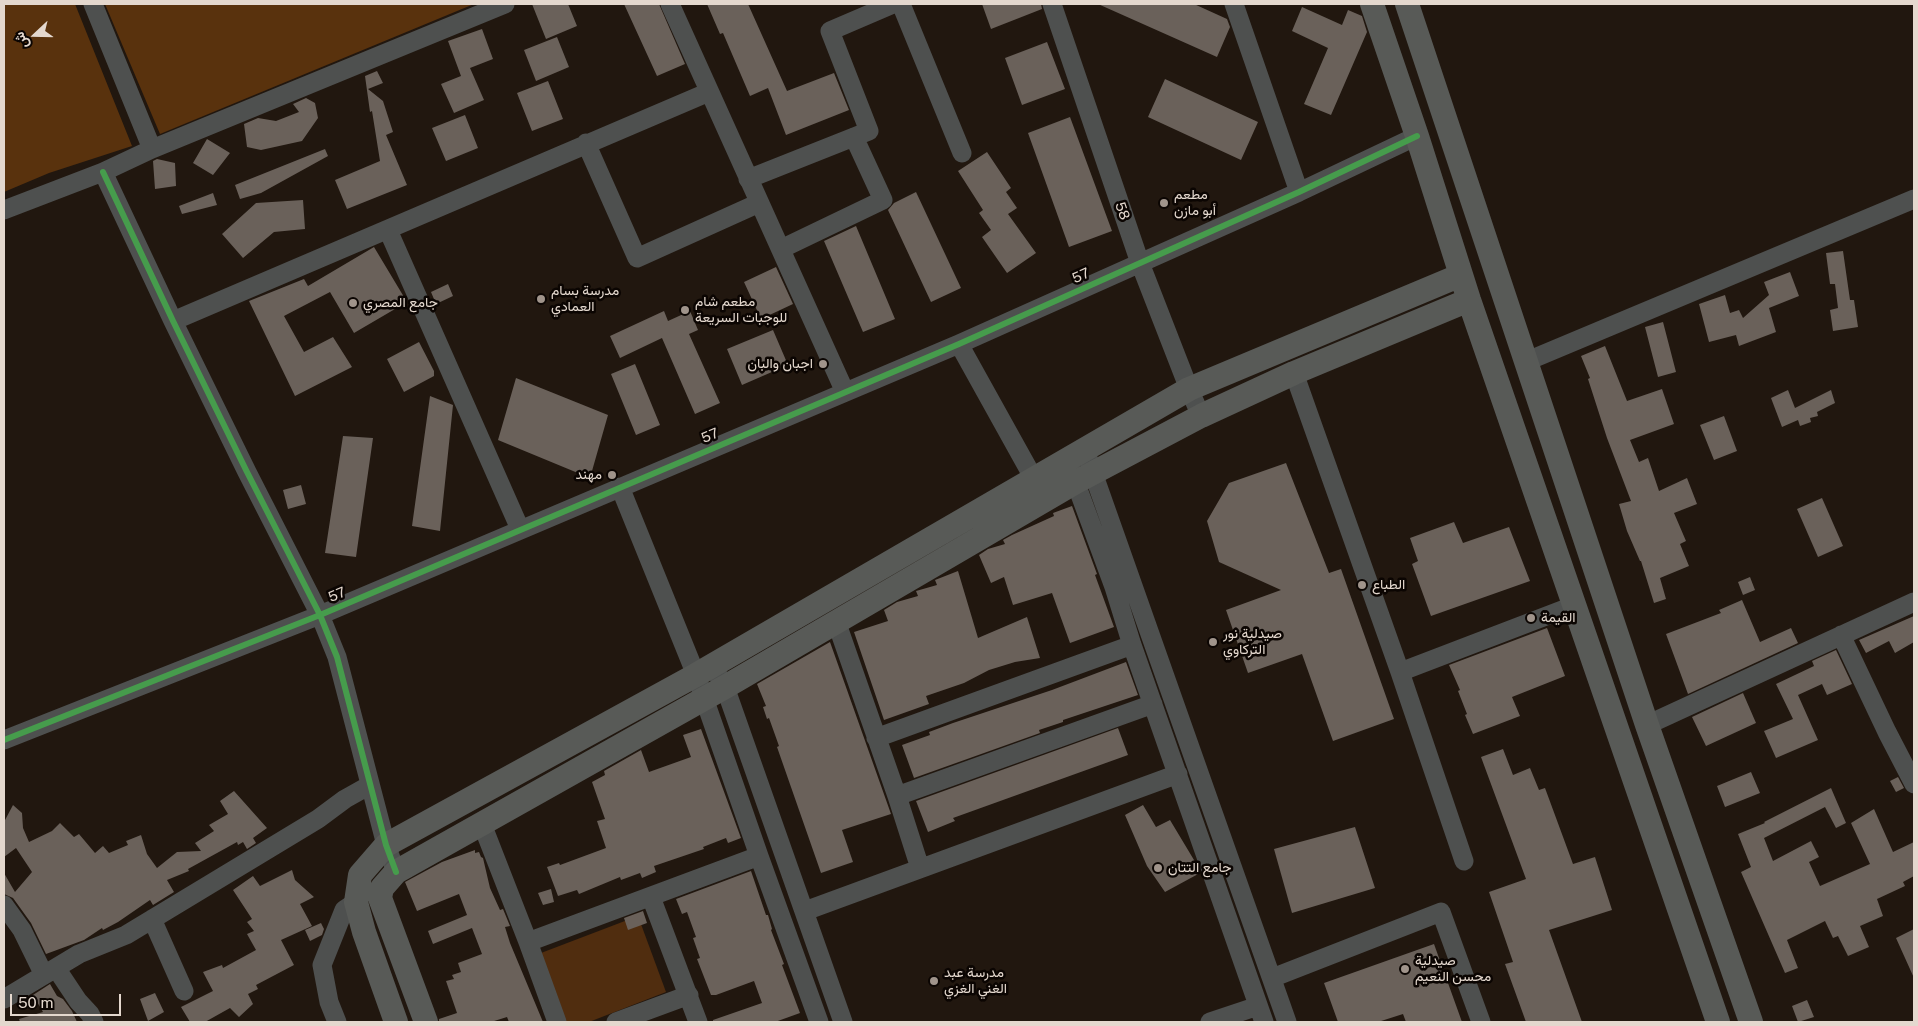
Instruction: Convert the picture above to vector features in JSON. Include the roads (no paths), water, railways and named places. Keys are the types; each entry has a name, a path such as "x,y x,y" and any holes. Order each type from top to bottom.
{"main road":[{"path":"1372,4 1418,136 1469,300 1718,1022"},
{"path":"1407,4 1647,725 1751,1022"},
{"path":"396,1022 364,932 356,902 360,875 386,845 704,670 1189,390 1461,275"},
{"path":"426,1022 380,898 382,888 396,872 725,687 1085,477 1201,416 1294,373 1469,300"}],"street":[{"path":"93,4 152,149"},
{"path":"4,210 103,172 152,149 504,4"},
{"path":"670,4 845,392"},
{"path":"748,179 869,131 830,31 892,4"},
{"path":"901,4 962,153"},
{"name":"58","path":"1052,4 1140,263 1189,390 1201,416"},
{"path":"1234,4 1299,192"},
{"path":"172,322 709,92"},
{"name":"57","path":"4,740 320,616 959,344 1299,192 1418,136"},
{"path":"781,249 883,200 854,137"},
{"path":"586,144 637,258 759,203"},
{"path":"103,172 172,322 320,616 337,657 386,845 396,872"},
{"path":"1525,362 1914,199"},
{"path":"388,230 520,530"},
{"path":"959,344 1034,479"},
{"path":"1294,373 1400,672 1464,861"},
{"path":"1076,455 1287,1022"},
{"path":"1085,477 1114,587 1132,645 1262,1014 1210,1022"},
{"path":"620,487 704,670 704,699 758,856 819,1022"},
{"path":"1647,725 1914,602"},
{"path":"1400,672 1574,605"},
{"path":"836,622 897,796 920,868"},
{"path":"1841,635 1879,716 1914,784"},
{"path":"876,738 1132,645"},
{"path":"704,670 725,687 843,1022"},
{"path":"897,796 1153,704"},
{"path":"805,911 1178,774"},
{"path":"4,999 79,954 126,935 318,819 345,799 370,785"},
{"path":"482,824 557,1022"},
{"path":"528,942 758,856"},
{"path":"651,897 698,1022"},
{"path":"337,1022 329,1002 322,965 344,910 356,902"},
{"path":"4,905 50,971 90,1014 94,1022"},
{"path":"1272,978 1441,912 1481,1022"},
{"path":"152,919 184,991"},
{"path":"616,1022 689,995"}],"place":[{"name":"مطعم أبو مازن","path":"1164,203"},
{"name":"مدرسة بسام العمادي","path":"541,299"},
{"name":"جامع المصري","path":"353,303"},
{"name":"مطعم شام للوجبات السريعة","path":"685,310"},
{"name":"اجبان والبان","path":"823,364"},
{"name":"مهند","path":"612,475"},
{"name":"الطباع","path":"1362,585"},
{"name":"القيمة","path":"1531,618"},
{"name":"صيدلية نور التركاوي","path":"1213,642"},
{"name":"جامع التتان","path":"1158,868"},
{"name":"صيدلية محسن النعيم","path":"1405,969"},
{"name":"مدرسة عبد الغني الغزي","path":"934,981"}]}
